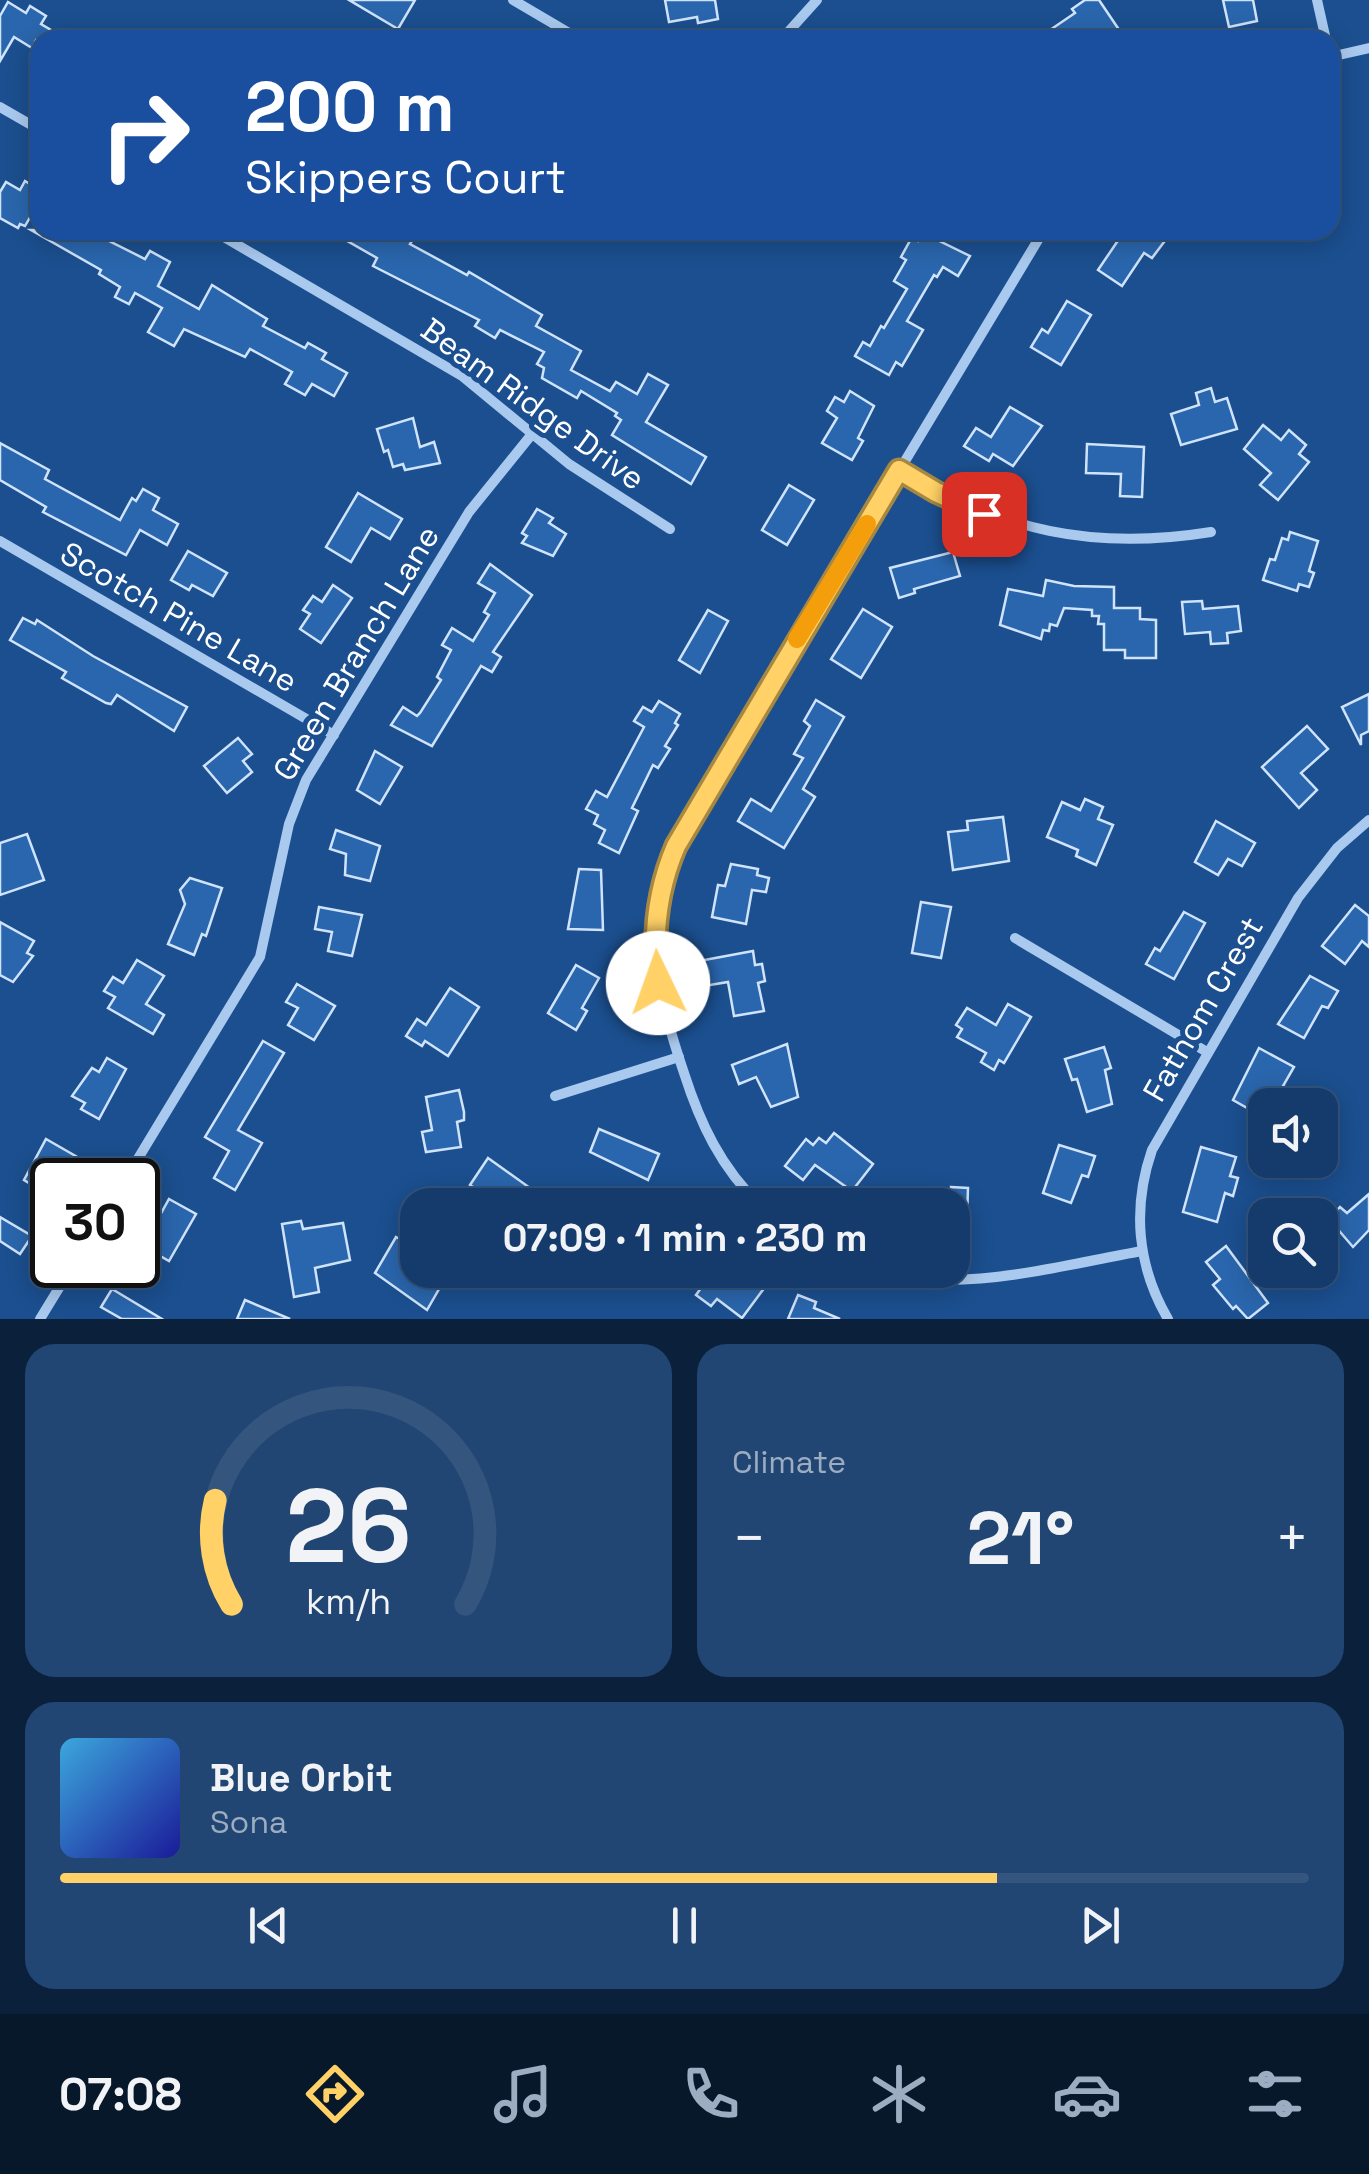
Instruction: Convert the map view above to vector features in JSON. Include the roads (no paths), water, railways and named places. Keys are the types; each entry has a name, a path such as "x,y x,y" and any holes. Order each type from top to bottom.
{"street":[{"path":"513,0 564,30"},
{"path":"791,30 817,0"},
{"path":"1317,0 1324,30"},
{"path":"1340,55 1369,48"},
{"path":"0,107 30,124"},
{"name":"Beam Ridge Drive","path":"229,240 462,376 610,492 670,529"},
{"path":"745,1188 722,1161 697,1114 659,992 655,956 659,898 672,854 1038,240"},
{"name":"Green Branch Lane","path":"138,1158 260,957 294,807 470,512 532,434"},
{"path":"899,470 984,514 1061,535 1145,540 1211,532"},
{"name":"Scotch Pine Lane","path":"0,541 334,735"},
{"name":"Fathom Crest","path":"1168,1319 1151,1287 1142,1251 1139,1205 1160,1132 1298,898 1337,848 1369,820"},
{"path":"1015,938 1207,1052"},
{"path":"555,1096 678,1057"},
{"path":"970,1279 1142,1251"},
{"path":"40,1319 59,1288"}]}
